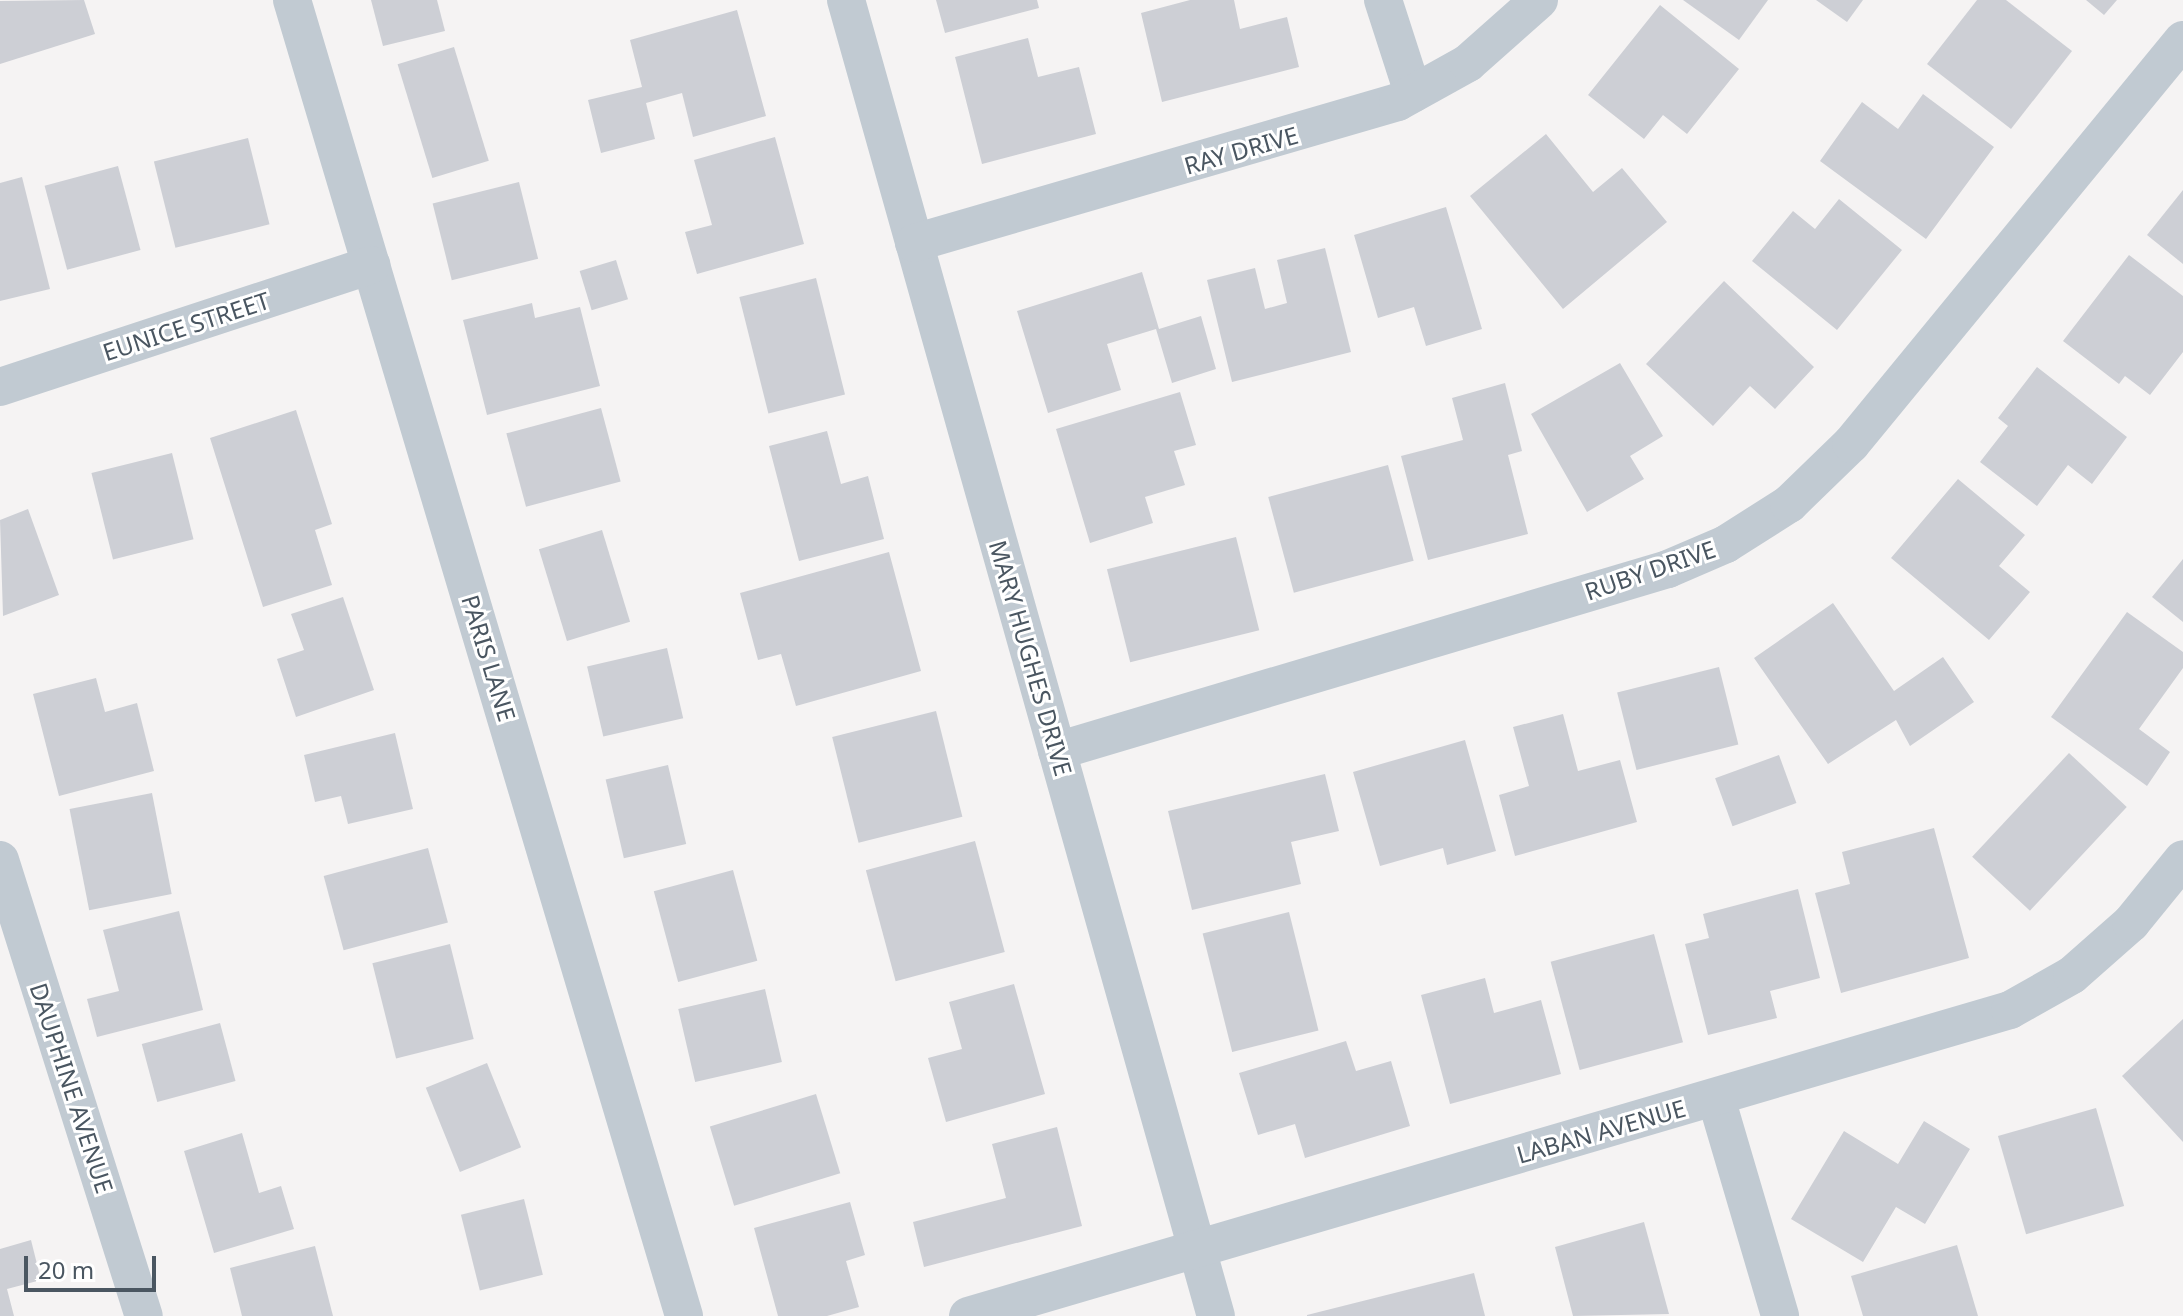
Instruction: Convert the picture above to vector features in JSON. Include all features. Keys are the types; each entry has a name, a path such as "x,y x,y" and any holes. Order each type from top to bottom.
{"street":[{"name":"PARIS LANE","path":"292,0 684,1316"},
{"name":"MARY HUGHES DRIVE","path":"846,0 1216,1316"},
{"path":"1383,0 1413,93"},
{"name":"RAY DRIVE","path":"914,243 1341,121 1413,93 1468,63 1539,0"},
{"name":"RUBY DRIVE","path":"1057,751 1668,569 1726,544 1789,504 1851,444 2183,40"},
{"name":"EUNICE STREET","path":"0,387 372,265"},
{"name":"LABAN AVENUE","path":"968,1316 2010,1010 2072,975 2131,923 2183,859"},
{"name":"DAUPHINE AVENUE","path":"0,860 144,1316"},
{"path":"1716,1098 1780,1316"}],"building":[{"path":"84,0 95,34 0,64 0,1"},
{"path":"371,0 437,0 445,31 383,46"},
{"path":"936,0 1037,0 1039,8 945,33"},
{"path":"1190,0 1234,0 1240,29 1287,17 1299,67 1162,102 1141,13"},
{"path":"1683,0 1768,0 1739,40"},
{"path":"1816,0 1863,0 1847,22"},
{"path":"1977,0 2006,0 2072,51 2011,129 1927,64"},
{"path":"2086,0 2117,0 2104,15"},
{"path":"1660,5 1739,69 1687,134 1663,115 1644,139 1588,95"},
{"path":"737,10 766,116 693,137 682,93 646,103 655,139 601,153 588,100 642,87 630,40"},
{"path":"1028,38 1038,77 1079,67 1096,134 982,164 955,57"},
{"path":"454,47 489,161 432,178 398,64"},
{"path":"1923,94 1994,147 1926,239 1820,161 1862,102 1898,129"},
{"path":"1546,134 1593,192 1622,168 1667,222 1563,309 1470,196"},
{"path":"775,137 804,244 697,274 685,232 712,225 694,160"},
{"path":"248,138 270,224 175,248 154,161"},
{"path":"118,166 141,250 67,270 45,186"},
{"path":"22,177 50,289 0,301 0,183"},
{"path":"519,182 538,259 452,280 433,204"},
{"path":"2183,190 2183,264 2147,235"},
{"path":"1839,199 1902,250 1837,330 1752,261 1793,211 1815,229"},
{"path":"1446,207 1482,329 1426,346 1414,307 1378,318 1354,235"},
{"path":"1325,248 1351,352 1232,382 1207,280 1255,268 1265,309 1287,303 1277,260"},
{"path":"2129,255 2183,296 2183,352 2150,395 2125,376 2119,384 2063,341"},
{"path":"616,260 628,299 592,310 580,271"},
{"path":"1142,272 1159,329 1201,316 1216,369 1172,383 1156,329 1107,344 1121,390 1048,413 1017,311"},
{"path":"816,278 845,394 768,414 739,297"},
{"path":"1724,281 1814,367 1775,409 1750,386 1713,426 1646,364"},
{"path":"532,303 535,318 580,307 600,386 487,415 463,320"},
{"path":"1620,363 1663,436 1630,456 1644,479 1587,512 1531,414"},
{"path":"2037,367 2127,437 2092,484 2068,465 2037,506 1980,462 2008,426 1998,418"},
{"path":"1505,383 1522,451 1508,455 1528,534 1428,560 1401,456 1463,440 1452,398"},
{"path":"1180,392 1196,445 1174,451 1185,485 1145,497 1153,523 1090,543 1056,429"},
{"path":"601,408 621,481 526,507 506,433"},
{"path":"296,410 332,524 315,530 332,585 263,607 210,438"},
{"path":"827,431 841,484 868,476 884,539 799,561 769,446"},
{"path":"172,453 194,539 113,559 91,473"},
{"path":"1388,465 1414,561 1294,593 1268,497"},
{"path":"1958,479 2025,535 1999,566 2030,592 1989,640 1891,558"},
{"path":"28,509 59,595 3,616 0,520"},
{"path":"602,530 630,622 567,641 539,549"},
{"path":"1236,537 1259,630 1130,662 1107,569"},
{"path":"889,552 921,671 796,706 781,654 758,660 740,593"},
{"path":"2183,559 2183,622 2152,597"},
{"path":"343,597 374,690 296,717 277,659 304,650 291,614"},
{"path":"1833,603 1894,691 1943,657 1974,702 1910,746 1896,720 1828,764 1754,658"},
{"path":"2127,612 2183,652 2183,668 2139,729 2170,752 2147,786 2051,717"},
{"path":"667,648 683,718 603,737 587,666"},
{"path":"1719,667 1738,745 1636,770 1617,692"},
{"path":"96,678 105,712 137,703 154,771 59,796 33,694"},
{"path":"936,711 962,817 859,843 832,737"},
{"path":"1563,714 1578,771 1620,760 1637,822 1515,856 1499,795 1529,786 1513,727"},
{"path":"395,733 413,809 348,824 341,796 315,802 304,755"},
{"path":"1465,740 1496,851 1447,865 1443,848 1380,866 1353,772"},
{"path":"2069,753 2127,807 2030,911 1972,857"},
{"path":"1779,755 1796,803 1733,826 1715,778"},
{"path":"668,765 686,844 624,858 606,779"},
{"path":"1325,774 1339,831 1291,842 1301,884 1192,910 1168,811"},
{"path":"152,793 172,894 89,910 70,809"},
{"path":"1934,828 1969,958 1841,993 1815,893 1850,884 1842,852"},
{"path":"975,841 1005,952 896,981 866,870"},
{"path":"428,848 448,922 344,950 324,876"},
{"path":"733,870 757,961 678,982 654,891"},
{"path":"1798,889 1820,978 1770,991 1777,1018 1708,1035 1685,944 1709,938 1703,914"},
{"path":"179,911 203,1010 97,1037 87,999 119,991 103,930"},
{"path":"1289,912 1319,1030 1232,1052 1203,934"},
{"path":"1654,934 1683,1042 1580,1070 1551,962"},
{"path":"450,944 474,1039 396,1058 372,963"},
{"path":"1485,978 1494,1013 1541,1000 1561,1074 1450,1104 1421,995"},
{"path":"1014,984 1045,1094 946,1122 928,1058 962,1049 949,1002"},
{"path":"765,989 782,1062 695,1082 678,1009"},
{"path":"2183,1019 2183,1142 2122,1076"},
{"path":"220,1023 236,1081 157,1102 142,1044"},
{"path":"1346,1041 1356,1071 1391,1061 1410,1126 1305,1158 1295,1124 1258,1135 1239,1073"},
{"path":"487,1063 521,1147 460,1172 426,1088"},
{"path":"816,1094 840,1173 734,1206 710,1126"},
{"path":"2096,1108 2124,1206 2026,1234 1998,1136"},
{"path":"1924,1121 1970,1149 1925,1224 1896,1207 1863,1262 1791,1219 1844,1131 1898,1164"},
{"path":"1057,1127 1082,1226 924,1267 913,1222 1006,1198 992,1144"},
{"path":"242,1133 259,1193 281,1186 294,1229 214,1253 184,1151"},
{"path":"524,1199 543,1275 480,1290 461,1215"},
{"path":"850,1202 865,1255 846,1261 859,1307 827,1316 778,1316 754,1228"},
{"path":"1644,1222 1669,1314 1573,1316 1555,1247"},
{"path":"31,1240 41,1280 7,1289 14,1316 0,1316 0,1249"},
{"path":"1957,1245 1978,1316 1863,1316 1851,1276"},
{"path":"315,1246 333,1316 242,1316 230,1268"},
{"path":"1474,1273 1485,1316 1307,1316 1307,1315"}]}
